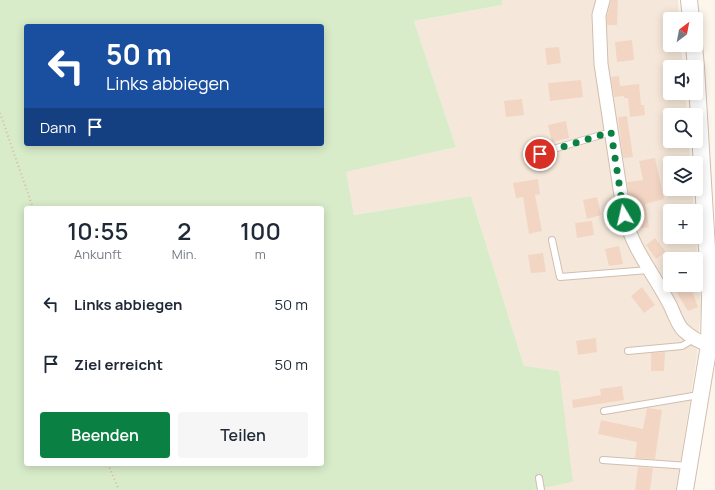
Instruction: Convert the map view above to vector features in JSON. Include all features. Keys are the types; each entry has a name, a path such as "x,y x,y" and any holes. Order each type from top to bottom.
{"street":[{"path":"603,0 599,15 601,64 624,215 628,231 635,248 671,306 681,328 694,339 709,345"},
{"path":"689,0 690,12"},
{"path":"685,490 709,345 710,298 698,100"}],"lane":[{"path":"540,154 611,132"},
{"path":"552,240 560,277 650,270"},
{"path":"628,351 682,346 694,339"},
{"path":"604,411 701,395"},
{"path":"603,460 689,466"},
{"path":"539,478 541,490"}],"path":[{"path":"0,113 32,206"},
{"path":"109,466 119,490"}],"shaded area":[{"path":"502,0 678,0 679,12 663,12 663,52 682,52 682,60 663,60 663,100 686,100 686,108 663,108 663,148 689,148 690,156 663,156 663,196 693,196 693,204 663,204 663,244 696,244 697,252 663,252 663,292 700,292 701,307 697,356 676,490 533,490 573,482 524,366 471,196 354,215 345,172 456,147 414,21 502,5"}],"green space":[{"path":"0,0 502,0 502,5 414,21 456,147 346,172 354,215 471,196 524,366 559,371 573,482 533,490 0,490"}],"building":[{"path":"611,0 618,0 617,25 607,25 607,16"},
{"path":"632,40 634,60 617,62 615,42"},
{"path":"559,47 561,63 547,65 545,48"},
{"path":"619,76 620,86 639,84 641,105 644,105 645,115 630,117 628,98 624,98 624,96 614,97 611,77"},
{"path":"581,80 583,97 550,101 548,83"},
{"path":"522,99 524,115 506,117 504,101"},
{"path":"627,116 633,157 623,158 618,117"},
{"path":"566,121 569,138 552,142 548,125"},
{"path":"655,158 664,199 645,204 649,227 637,229 632,213 627,182 643,180 639,161"},
{"path":"538,179 540,194 535,195 542,231 529,234 523,197 516,198 513,183"},
{"path":"597,197 601,215 587,219 583,200"},
{"path":"592,221 594,235 577,238 575,223"},
{"path":"655,238 666,252 663,252 663,254 656,259 646,245"},
{"path":"619,246 623,264 609,266 605,249"},
{"path":"543,253 546,272 531,273 528,255"},
{"path":"642,287 655,305 644,313 631,296"},
{"path":"676,292 693,292 698,307 688,311"},
{"path":"596,338 597,352 578,355 576,341"},
{"path":"665,352 664,371 651,371 651,353"},
{"path":"622,386 624,400 573,408 572,400 601,395 600,389"},
{"path":"647,408 662,410 655,459 635,458 637,442 598,434 601,420 643,429"},
{"path":"638,467 653,468 650,490 635,490"}],"route":[{"path":"540,154 611,132 624,215"}]}
